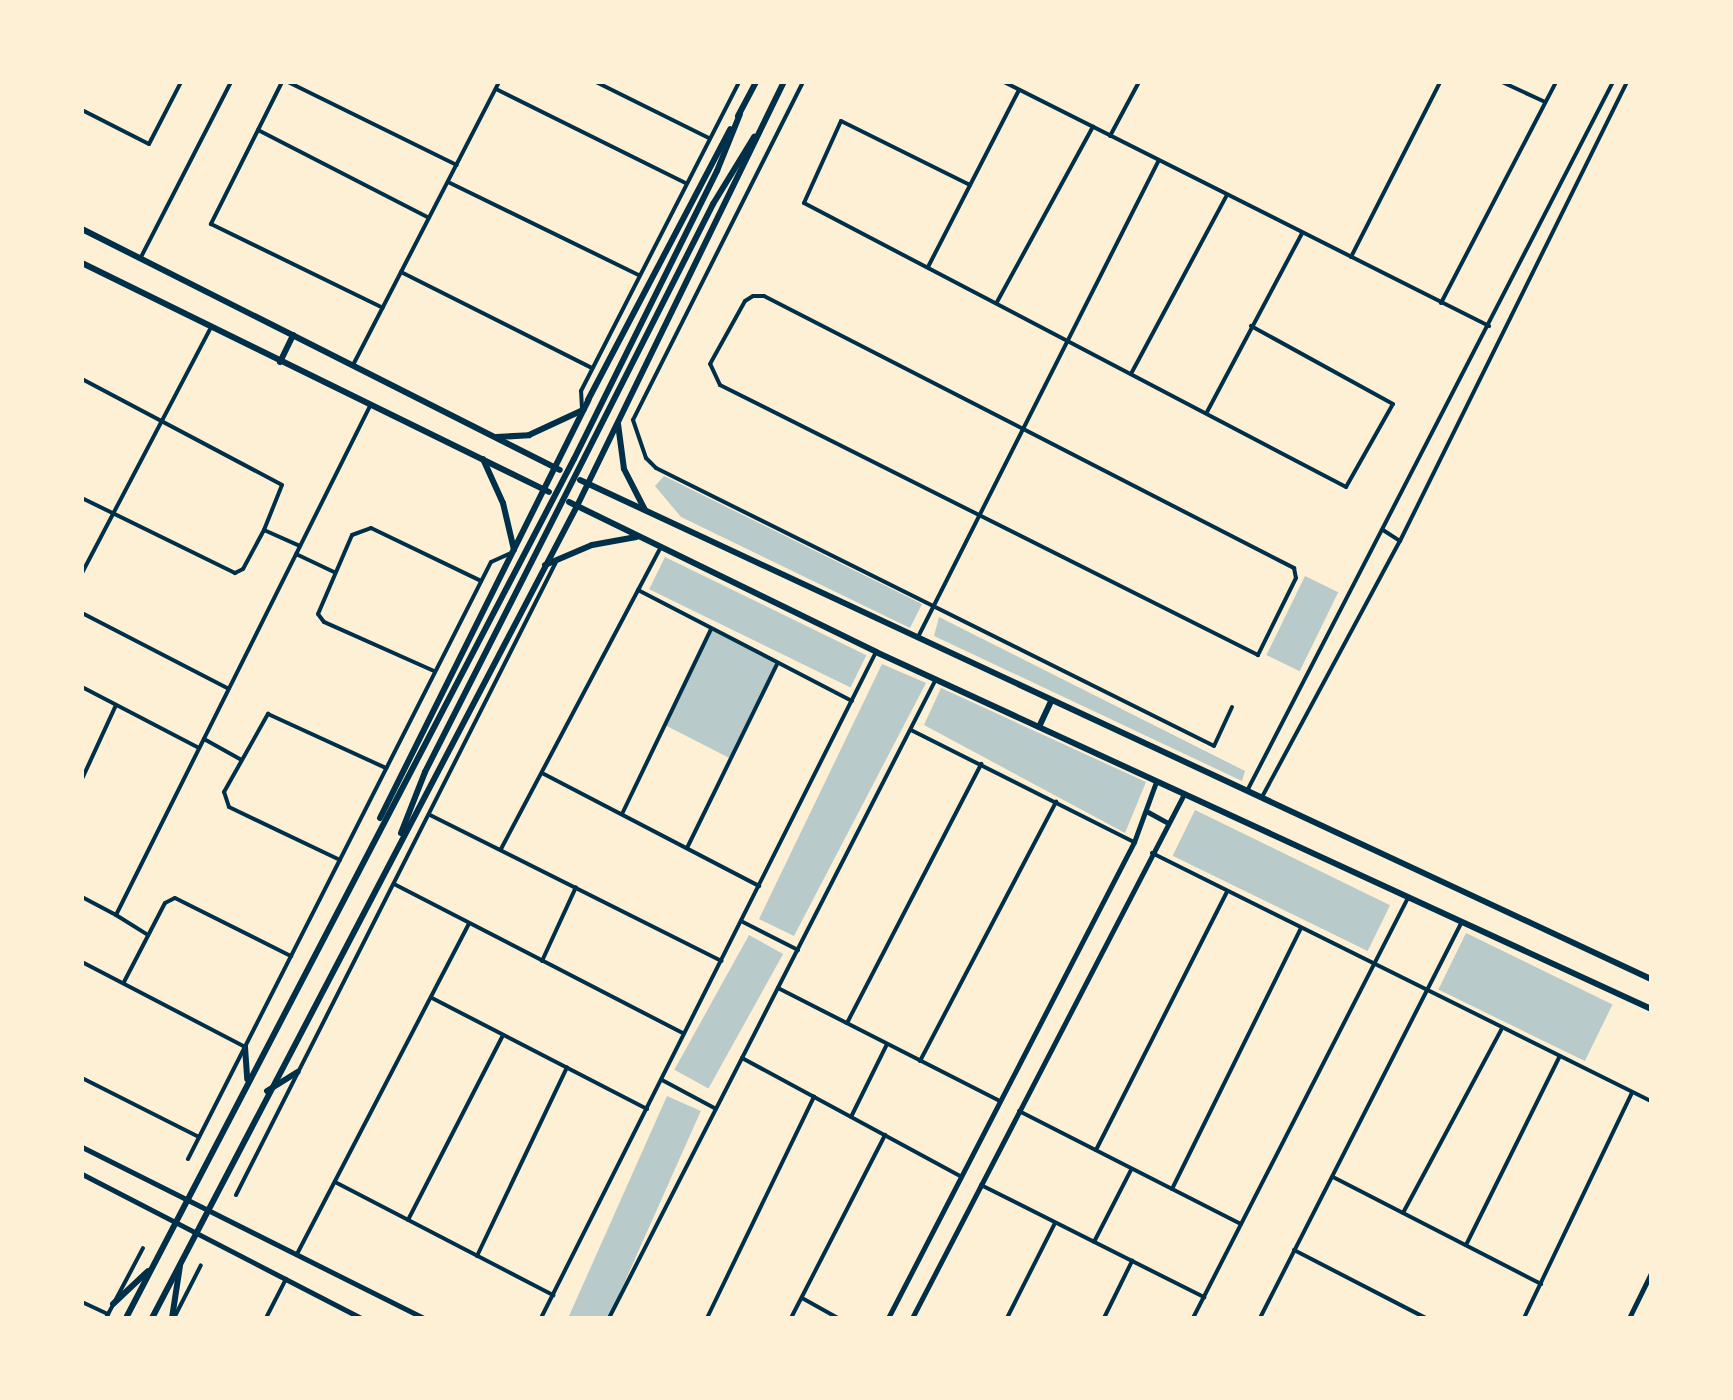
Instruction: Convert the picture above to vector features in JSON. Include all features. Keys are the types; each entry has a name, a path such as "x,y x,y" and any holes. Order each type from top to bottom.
{"main road":[{"path":"126,1318 373,836 415,767 703,199 756,82"},
{"path":"152,1318 267,1091 577,506 584,482 618,422 784,82"},
{"path":"373,836 391,790 546,491 583,410 703,173 740,114"},
{"path":"395,848 425,772 713,204 766,117"},
{"path":"82,229 557,469"},
{"path":"82,263 210,329 546,491"},
{"path":"280,362 293,335"},
{"path":"495,437 529,435 583,410"},
{"path":"618,422 624,469 645,510"},
{"path":"483,459 503,503 514,552"},
{"path":"584,482 1651,979"},
{"path":"569,502 876,652 1651,1009"},
{"path":"545,565 592,545 641,537"},
{"path":"1039,727 1051,701"},
{"path":"245,1047 246,1085"},
{"path":"267,1091 297,1072"},
{"path":"173,1318 180,1262"},
{"path":"113,1304 151,1269"}],"street":[{"path":"82,110 149,144 181,82"},
{"path":"140,259 231,82"},
{"path":"282,82 211,224 383,308"},
{"path":"288,82 457,165"},
{"path":"353,365 499,82"},
{"path":"596,82 709,138"},
{"path":"583,410 581,391 739,82"},
{"path":"803,82 633,420 646,458 656,468 935,604 1214,746 1232,707"},
{"path":"1004,82 1489,326"},
{"path":"1110,136 1139,82"},
{"path":"1351,257 1440,82"},
{"path":"1502,82 1545,102"},
{"path":"1441,303 1556,82"},
{"path":"1247,791 1613,82"},
{"path":"1262,797 1400,541 1627,82"},
{"path":"496,89 685,183"},
{"path":"928,267 1019,90"},
{"path":"970,185 847,121 837,124 804,198 807,207 1069,339 1346,487 1393,404 1251,326"},
{"path":"997,302 1093,127"},
{"path":"258,130 429,218"},
{"path":"917,639 1159,160"},
{"path":"448,182 639,275"},
{"path":"1132,372 1227,195"},
{"path":"1207,412 1302,233"},
{"path":"401,272 592,368"},
{"path":"764,296 1294,568 1296,578 1254,656 979,515 720,385 710,364 745,301 764,296"},
{"path":"82,573 210,329"},
{"path":"82,379 275,476 282,485 282,496 264,530 243,569 235,573 82,498"},
{"path":"116,915 370,406"},
{"path":"435,672 324,622 318,606 352,535 371,528 481,581"},
{"path":"264,530 300,546"},
{"path":"1383,530 1400,541"},
{"path":"501,849 662,546"},
{"path":"188,1159 481,581 496,556 514,552"},
{"path":"296,554 334,572"},
{"path":"236,1195 557,560"},
{"path":"638,590 852,701"},
{"path":"82,613 229,689"},
{"path":"622,814 712,629"},
{"path":"541,1318 876,652"},
{"path":"687,848 778,663"},
{"path":"609,1318 936,679"},
{"path":"82,687 199,748"},
{"path":"82,779 116,705"},
{"path":"340,860 229,807 224,792 240,759 260,720 277,713 386,768"},
{"path":"910,730 1134,842"},
{"path":"204,739 240,759"},
{"path":"847,1023 981,764"},
{"path":"542,773 759,886"},
{"path":"888,1318 1134,842 1148,812 1156,782"},
{"path":"912,1318 1166,822 1184,794"},
{"path":"920,1061 1056,802"},
{"path":"1148,812 1166,822"},
{"path":"429,814 721,961"},
{"path":"1151,853 1651,1101"},
{"path":"394,884 684,1034"},
{"path":"542,961 576,887"},
{"path":"1096,1150 1227,892"},
{"path":"82,897 148,935"},
{"path":"1193,1318 1408,897"},
{"path":"124,982 165,903 175,898 291,956"},
{"path":"741,921 798,950"},
{"path":"1260,1318 1462,922"},
{"path":"296,1256 469,924"},
{"path":"1172,1189 1301,928"},
{"path":"82,962 245,1047"},
{"path":"778,988 1000,1101"},
{"path":"431,998 647,1109"},
{"path":"1403,1213 1502,1028"},
{"path":"408,1220 503,1035"},
{"path":"851,1117 887,1044"},
{"path":"1466,1245 1560,1056"},
{"path":"742,1058 962,1177"},
{"path":"477,1256 567,1067"},
{"path":"82,1078 199,1137"},
{"path":"661,1079 716,1109"},
{"path":"1524,1318 1633,1092"},
{"path":"707,1318 814,1097"},
{"path":"1019,1111 1241,1224"},
{"path":"791,1318 885,1135"},
{"path":"82,1147 423,1318"},
{"path":"1094,1242 1132,1169"},
{"path":"82,1174 361,1318"},
{"path":"1332,1177 1541,1284"},
{"path":"334,1182 553,1295"},
{"path":"980,1185 1204,1297"},
{"path":"1007,1318 1055,1223"},
{"path":"82,1302 107,1316 143,1248"},
{"path":"1294,1250 1426,1318"},
{"path":"1104,1318 1132,1261"},
{"path":"173,1318 201,1265"},
{"path":"1629,1318 1651,1273"},
{"path":"266,1318 286,1279"},
{"path":"801,1298 838,1318"}],"shaded area":[{"path":"664,476 922,604 910,628 681,517 655,486"},
{"path":"665,557 866,655 851,688 649,589"},
{"path":"1305,576 1338,592 1300,671 1266,655"},
{"path":"939,617 1245,771 1242,781 934,636"},
{"path":"712,629 778,663 729,758 663,724"},
{"path":"882,664 926,683 794,936 759,919"},
{"path":"941,688 1146,782 1125,833 924,725"},
{"path":"1195,810 1390,905 1368,951 1173,856"},
{"path":"1466,933 1613,1004 1585,1061 1438,990"},
{"path":"749,935 783,954 708,1089 674,1070"},
{"path":"667,1096 701,1111 609,1318 568,1318"}]}
